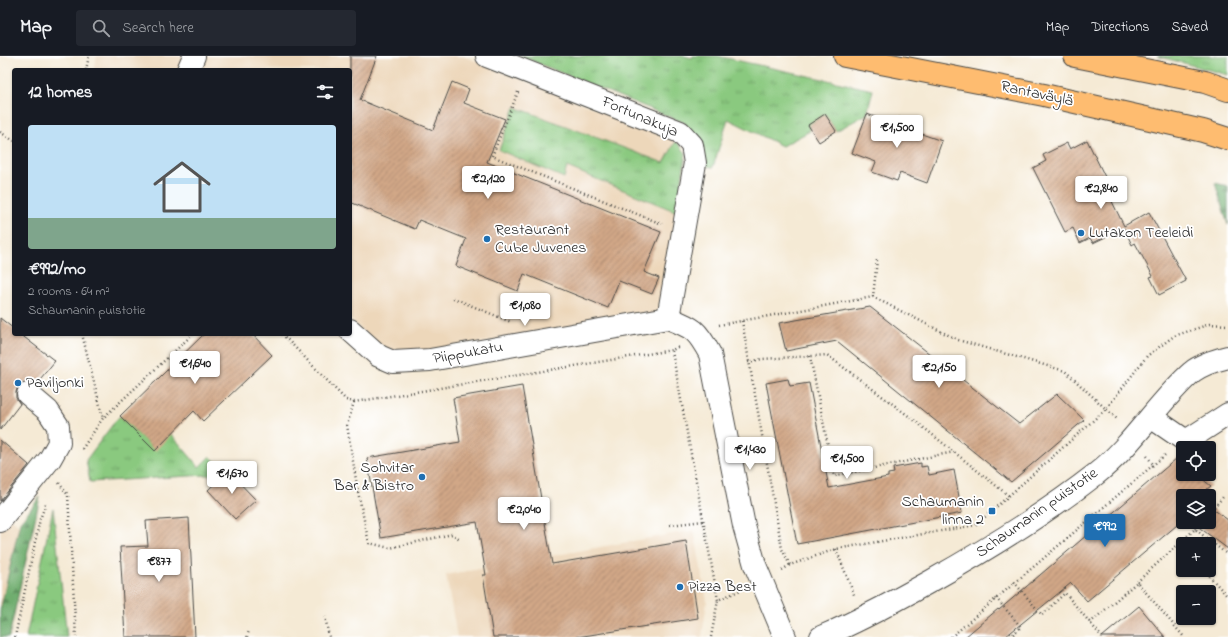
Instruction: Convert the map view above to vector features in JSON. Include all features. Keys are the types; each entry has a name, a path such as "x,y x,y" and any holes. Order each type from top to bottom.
{"highway":[{"name":"Rantaväylä","path":"845,56 1044,95 1203,131 1228,139"},
{"path":"1074,56 1205,82 1228,90"}],"street":[{"path":"189,68 194,56"},
{"name":"Fortunakuja","path":"488,56 680,132 692,146 696,163 668,318"},
{"name":"Piippukatu","path":"352,332 379,356 393,362 430,360 668,318 690,326 701,337 710,354 744,526 762,581"},
{"name":"Schaumanin puistotie","path":"820,637 863,619 976,556 1050,507 1098,473 1134,437 1193,371 1213,360 1228,357"},
{"path":"0,521 50,459 59,443 58,426 48,411 28,394"},
{"path":"1151,417 1186,441 1228,414"},
{"path":"762,581 785,637"}],"path":[{"path":"86,68 89,56"},
{"path":"527,72 492,156 663,224"},
{"path":"0,132 12,140"},
{"path":"874,298 877,260"},
{"path":"453,298 517,324"},
{"path":"742,321 782,549 790,565"},
{"path":"718,600 762,581 790,565 836,549 976,525 1106,409 1147,356 1174,336 1210,324 1228,325"},
{"path":"82,336 103,418"},
{"path":"81,450 103,418 191,336"},
{"path":"672,350 718,600 711,637"},
{"path":"748,362 762,359 826,355 954,452 1009,496"},
{"path":"810,356 834,476 954,452"},
{"path":"354,402 347,425 358,492 369,543 390,548 452,534 460,540"},
{"path":"950,637 1153,464 1176,448"},
{"path":"55,488 63,477"},
{"path":"59,483 68,495 76,637"},
{"path":"1216,505 1224,496"},
{"path":"15,637 40,519 49,498"},
{"path":"670,525 704,521"},
{"path":"1186,537 1195,529 1228,555"},
{"path":"1090,623 1176,547"},
{"path":"836,549 863,619"},
{"path":"1210,577 1228,597"},
{"path":"1014,582 1042,615 1065,593 1102,637"},
{"path":"1137,582 1184,637"},
{"path":"996,598 1021,627 1010,637"},
{"path":"325,616 329,637"},
{"path":"247,637 248,631"}],"shaded area":[{"path":"97,56 463,56 676,141 686,153 659,315 394,356 379,348 352,320 352,68 94,68"},
{"path":"0,509 20,526 0,614"},
{"path":"694,530 707,601 702,637 457,637 446,575"}],"green space":[{"path":"520,56 684,56 692,58 693,56 717,56 873,90 867,114 836,131 825,114 808,125 810,131 782,146 728,119 713,167 705,166 685,123"},
{"path":"1157,56 1228,56 1228,75"},
{"path":"515,107 664,163 676,141 686,153 677,212 567,167 564,178 499,150"},
{"path":"1215,183 1228,186 1228,225"},
{"path":"120,416 155,450 171,434 199,467 210,456 225,471 223,474 90,482 86,460"},
{"path":"40,497 9,637 0,637 0,611 20,522"},
{"path":"53,508 67,637 26,637"}],"building":[{"path":"350,56 377,56 360,100 433,130 452,82 469,89 464,103 505,119 487,162 661,232 644,272 659,278 652,294 619,281 608,308 524,274 518,291 456,266 466,239 419,220 415,229 352,203 352,68 350,68"},
{"path":"825,114 836,131 819,142 808,125"},
{"path":"867,114 897,125 899,117 916,124 913,131 942,141 927,183 900,173 897,181 872,172 876,162 852,153"},
{"path":"1087,140 1106,179 1102,181 1124,226 1149,212 1186,281 1159,295 1150,277 1153,276 1135,243 1132,245 1124,228 1093,243 1090,238 1080,243 1073,228 1065,232 1033,168 1046,161 1043,155 1067,143 1070,149"},
{"path":"870,307 1019,424 1057,394 1084,420 1011,482 837,341 786,351 779,323"},
{"name":"Paviljonki","path":"0,318 12,327 12,336 23,336 55,361 36,384 24,382 18,386 16,398 20,404 0,430"},
{"path":"202,336 254,336 272,355 203,421 194,411 155,451 120,416"},
{"path":"788,379 790,386 809,383 829,488 888,477 888,474 894,473 893,468 921,463 921,467 927,466 929,475 954,470 962,513 797,544 766,383"},
{"path":"522,386 552,564 686,541 698,618 577,637 493,637 483,575 486,575 477,522 381,538 367,458 460,442 453,398"},
{"path":"0,440 29,465 0,501"},
{"path":"1176,459 1176,481 1205,481 1211,486 1207,489 1176,489 1176,526 1087,601 1071,583 1005,637 965,637 998,609 999,610"},
{"path":"228,471 256,500 235,519 208,490"},
{"path":"1216,511 1228,520 1228,549 1216,540 1216,537 1212,537 1201,529 1216,529"},
{"path":"189,518 195,637 125,637 120,547 148,546 146,521"},
{"path":"1139,606 1165,637 1102,637"}],"place":[{"name":"Lutakon Teeleidi","path":"1081,233"},
{"name":"Restaurant Cube Juvenes","path":"487,239"},
{"name":"Paviljonki","path":"18,383"},
{"name":"Sohvitar Bar & Bistro","path":"422,477"},
{"name":"Schaumanin linna 2","path":"992,511"},
{"name":"Pizza Best","path":"680,587"}]}
